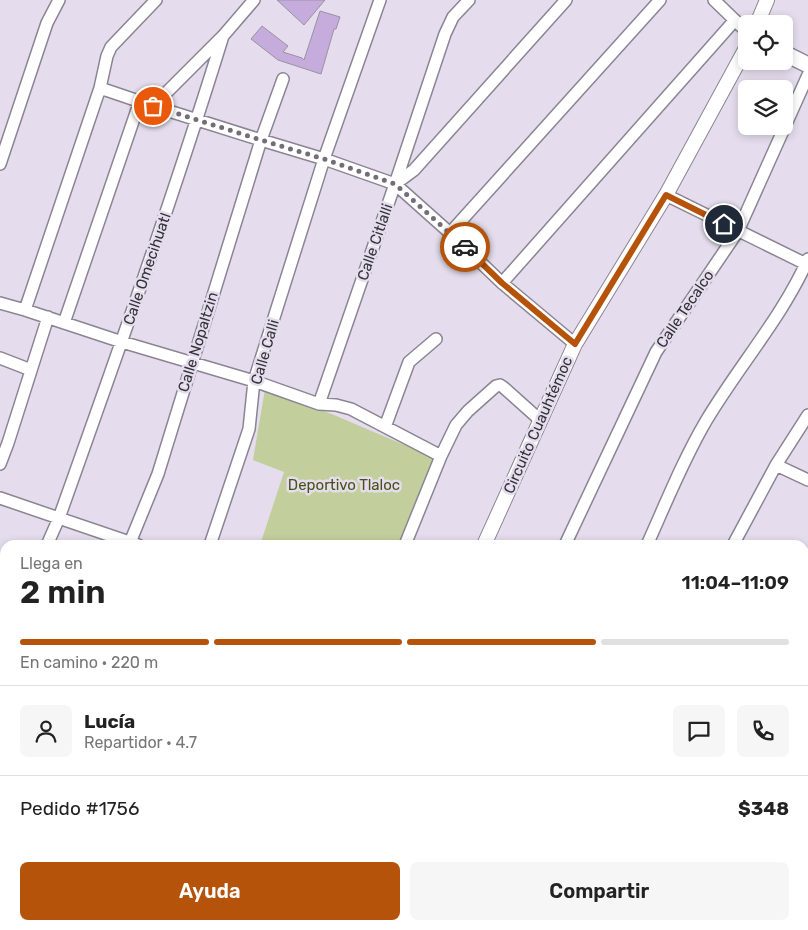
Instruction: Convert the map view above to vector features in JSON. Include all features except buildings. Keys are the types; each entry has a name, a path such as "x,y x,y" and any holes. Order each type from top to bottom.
{"main road":[{"path":"793,58 808,65"}],"street":[{"path":"0,164 47,23 59,0"},
{"path":"25,310 100,88 107,56 111,47 156,0"},
{"name":"Calle Calli","path":"212,540 249,429 254,382 324,159 380,0"},
{"name":"Calle Citlalli","path":"319,404 445,34 454,18 469,0"},
{"path":"395,184 414,170 566,0"},
{"path":"450,233 660,0"},
{"path":"714,0 738,23"},
{"path":"761,15 767,0"},
{"name":"Calle Omecihuatl","path":"50,540 122,342 197,120 222,36 252,1"},
{"path":"502,283 735,20"},
{"path":"153,106 222,36"},
{"name":"Circuito Cuauhtémoc","path":"486,540 575,344 666,195 738,63"},
{"name":"Calle Tecalco","path":"567,540 656,352 738,231 808,75"},
{"name":"Calle Nopaltzin","path":"133,540 158,474 261,140 283,79"},
{"path":"100,88 324,159 395,184 502,283 575,344"},
{"path":"64,323 140,101"},
{"path":"649,540 688,455 707,420 790,295 807,262 738,231 666,195"},
{"path":"0,303 319,404 336,405 351,409 441,456"},
{"path":"0,464 4,441 31,370 48,317"},
{"path":"385,427 409,362 436,339"},
{"path":"0,358 31,370"},
{"path":"407,540 441,456 456,425 468,411 496,386 500,385 540,420"},
{"path":"736,540 776,465 808,415"},
{"path":"776,465 808,480"},
{"path":"0,498 121,540"}],"green space":[{"name":"Deportivo Tlaloc","path":"265,389 334,415 435,458 400,540 262,540 284,472 253,460"}],"way so far":[{"path":"153,106 324,159 395,184 465,247"}],"route":[{"path":"465,247 502,283 575,344 666,195 724,224"}]}
